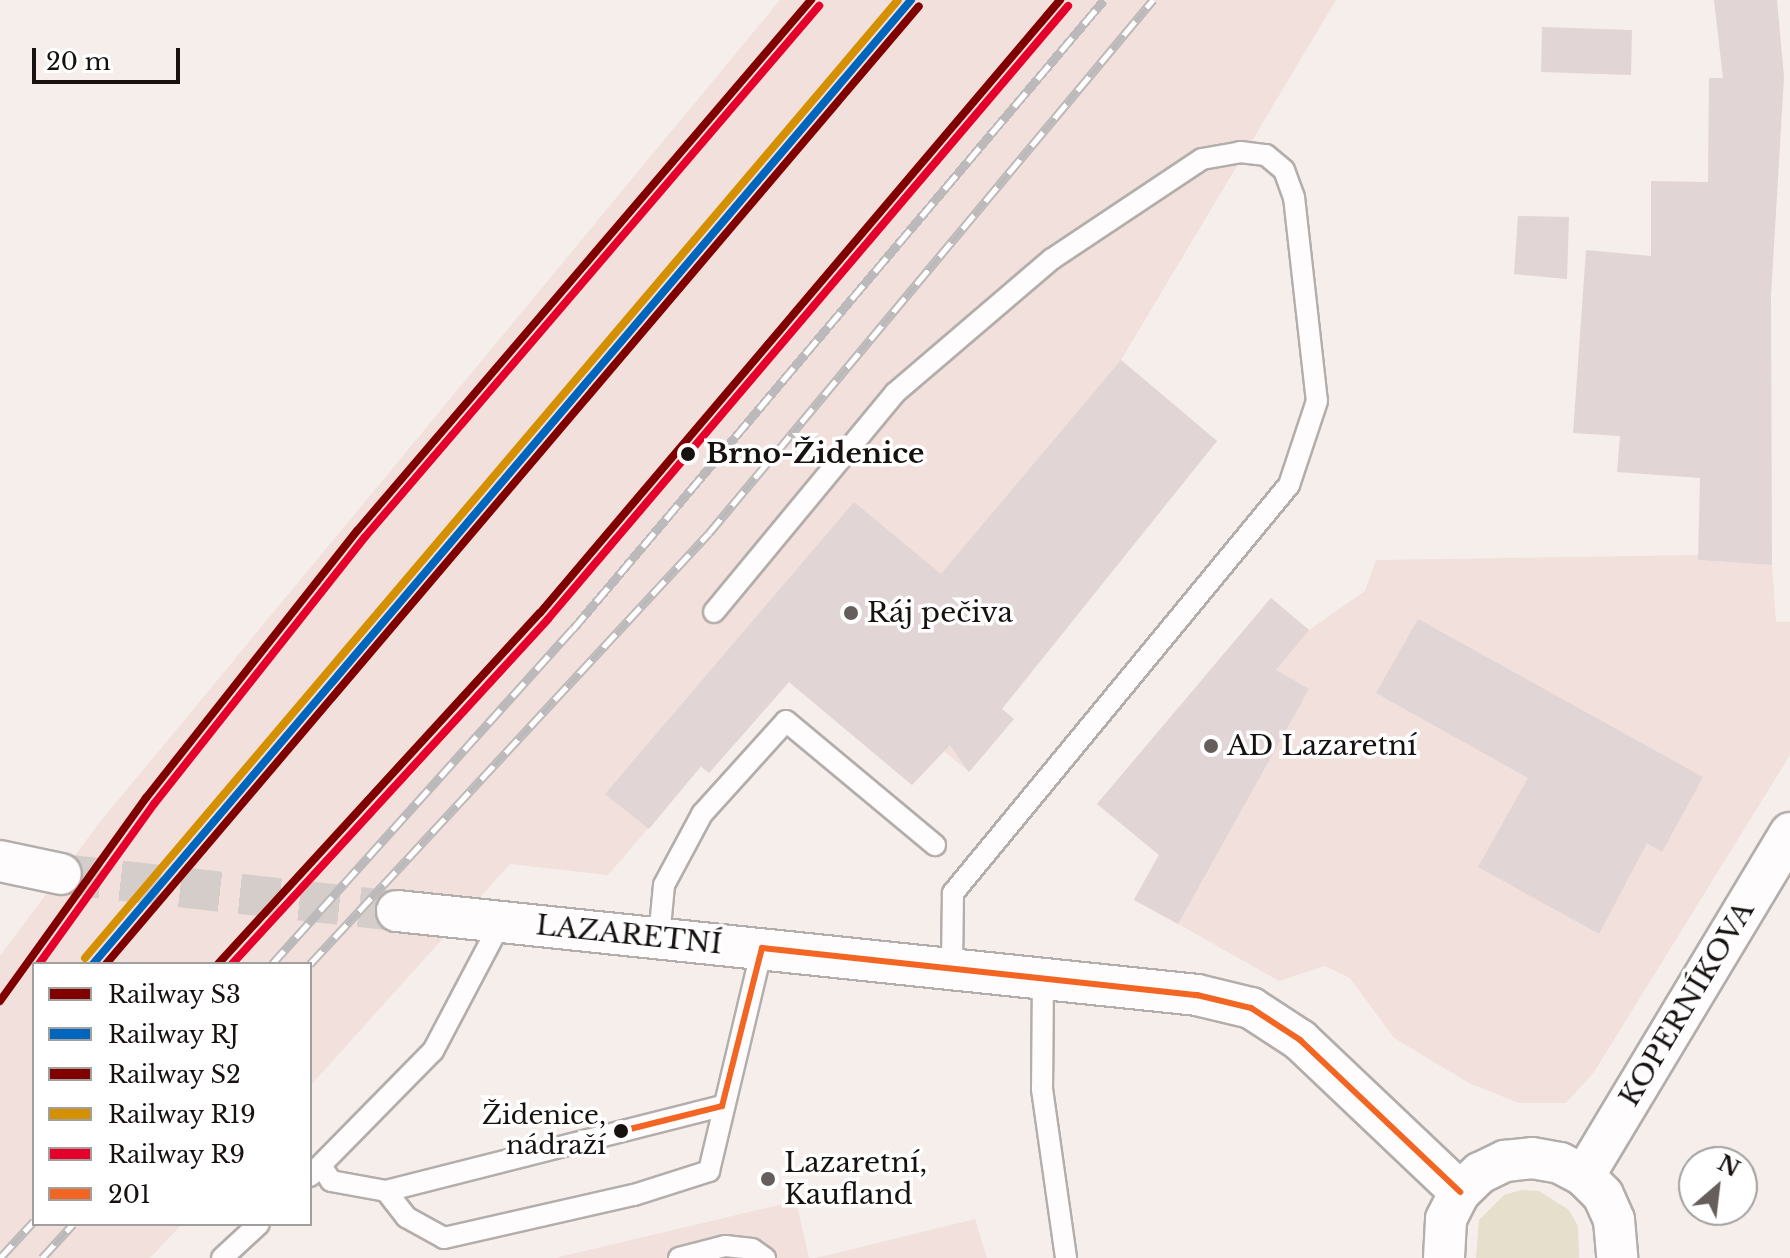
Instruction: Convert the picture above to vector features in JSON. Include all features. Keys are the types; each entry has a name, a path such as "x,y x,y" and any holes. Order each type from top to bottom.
{"street":[{"name":"KOPERNÍKOVA","path":"1584,1176 1790,833"},
{"path":"0,861 61,874"},
{"name":"LAZARETNÍ","path":"397,911 1197,995 1251,1008 1300,1040 1460,1192"},
{"path":"1444,1258 1446,1219 1460,1192 1480,1173 1505,1161 1532,1158 1560,1163 1584,1176 1603,1195 1622,1253"}],"lane":[{"path":"714,612 895,393 1052,259 1202,159 1240,152 1266,155 1284,170 1294,197 1317,401 1289,485 953,893 952,968"},
{"path":"659,938 664,885 702,814 786,721 935,845"},
{"path":"501,922 433,1051 315,1171 331,1181 386,1191 722,1106"},
{"path":"386,1191 406,1217 444,1238 634,1195 709,1171 762,948"},
{"path":"1043,978 1042,1089 1066,1258"},
{"path":"222,1258 257,1226"},
{"path":"679,1258 725,1246 752,1249 765,1258"}],"shaded area":[{"path":"780,0 1336,0 1121,360 1217,441 1011,694 1002,709 1014,719 969,772 944,751 912,785 789,682 709,773 701,767 608,875 510,864 312,1084 312,962 32,962 32,1226 180,1226 150,1258 0,1258 0,956 100,822"},
{"path":"1698,555 1698,560 1772,565 1776,622 1790,622 1790,755 1594,1072 1566,1103 1519,1103 1469,1083 1394,1038 1350,978 1325,966 1279,981 1134,899 1160,853 1097,804 1271,598 1309,630 1365,591 1376,560"},
{"path":"1521,1190 1539,1191 1569,1210 1578,1226 1579,1258 1476,1258 1479,1220 1504,1195"},
{"path":"796,1201 809,1258 555,1258"},
{"path":"975,1219 987,1258 815,1258 837,1253"}],"building":[{"path":"1714,0 1777,0 1784,77 1771,296 1772,565 1698,560 1700,478 1617,472 1620,436 1573,433 1586,250 1651,256 1651,181 1708,182 1709,78 1723,78"},
{"path":"1542,27 1632,30 1631,75 1541,72"},
{"path":"1518,216 1569,217 1567,279 1514,274"},
{"path":"1121,360 1217,441 1002,709 1014,719 969,772 950,745 912,785 789,682 709,773 701,766 649,829 605,794 854,502 941,574"},
{"name":"AD Lazaretní","path":"1271,598 1309,630 1276,670 1309,689 1178,924 1134,900 1159,855 1097,804"},
{"path":"1418,619 1703,777 1662,852 1647,843 1599,934 1478,867 1528,778 1376,693"}],"tunnel":[{"path":"61,874 397,911"}],"railway":[{"path":"274,962 573,629 1104,0"},
{"path":"312,962 709,533 1153,0"},
{"path":"0,1258 32,1223"},
{"path":"42,1258 71,1226"}],"rail line":[{"name":"S3","path":"0,1001 146,798 357,531 811,0"},
{"name":"R19","path":"85,958 898,0"},
{"name":"RJ","path":"95,962 911,0"},
{"name":"S3","path":"220,962 540,613 1060,0"},
{"name":"R9","path":"40,962 154,804 365,537 819,6"},
{"name":"S2","path":"108,962 919,6"},
{"name":"R9","path":"234,962 548,619 1068,6"}],"transit line":[{"name":"201","path":"762,948 1197,995 1251,1008 1300,1040 1460,1192"},
{"name":"201","path":"722,1106 762,948"},
{"name":"201","path":"614,1133 722,1106"}],"place":[{"name":"Brno-Židenice","path":"688,454"},
{"name":"Ráj pečiva","path":"851,613"},
{"name":"AD Lazaretní","path":"1211,746"},
{"name":"Židenice, nádraží","path":"621,1131"},
{"name":"Lazaretní, Kaufland","path":"768,1179"}]}
